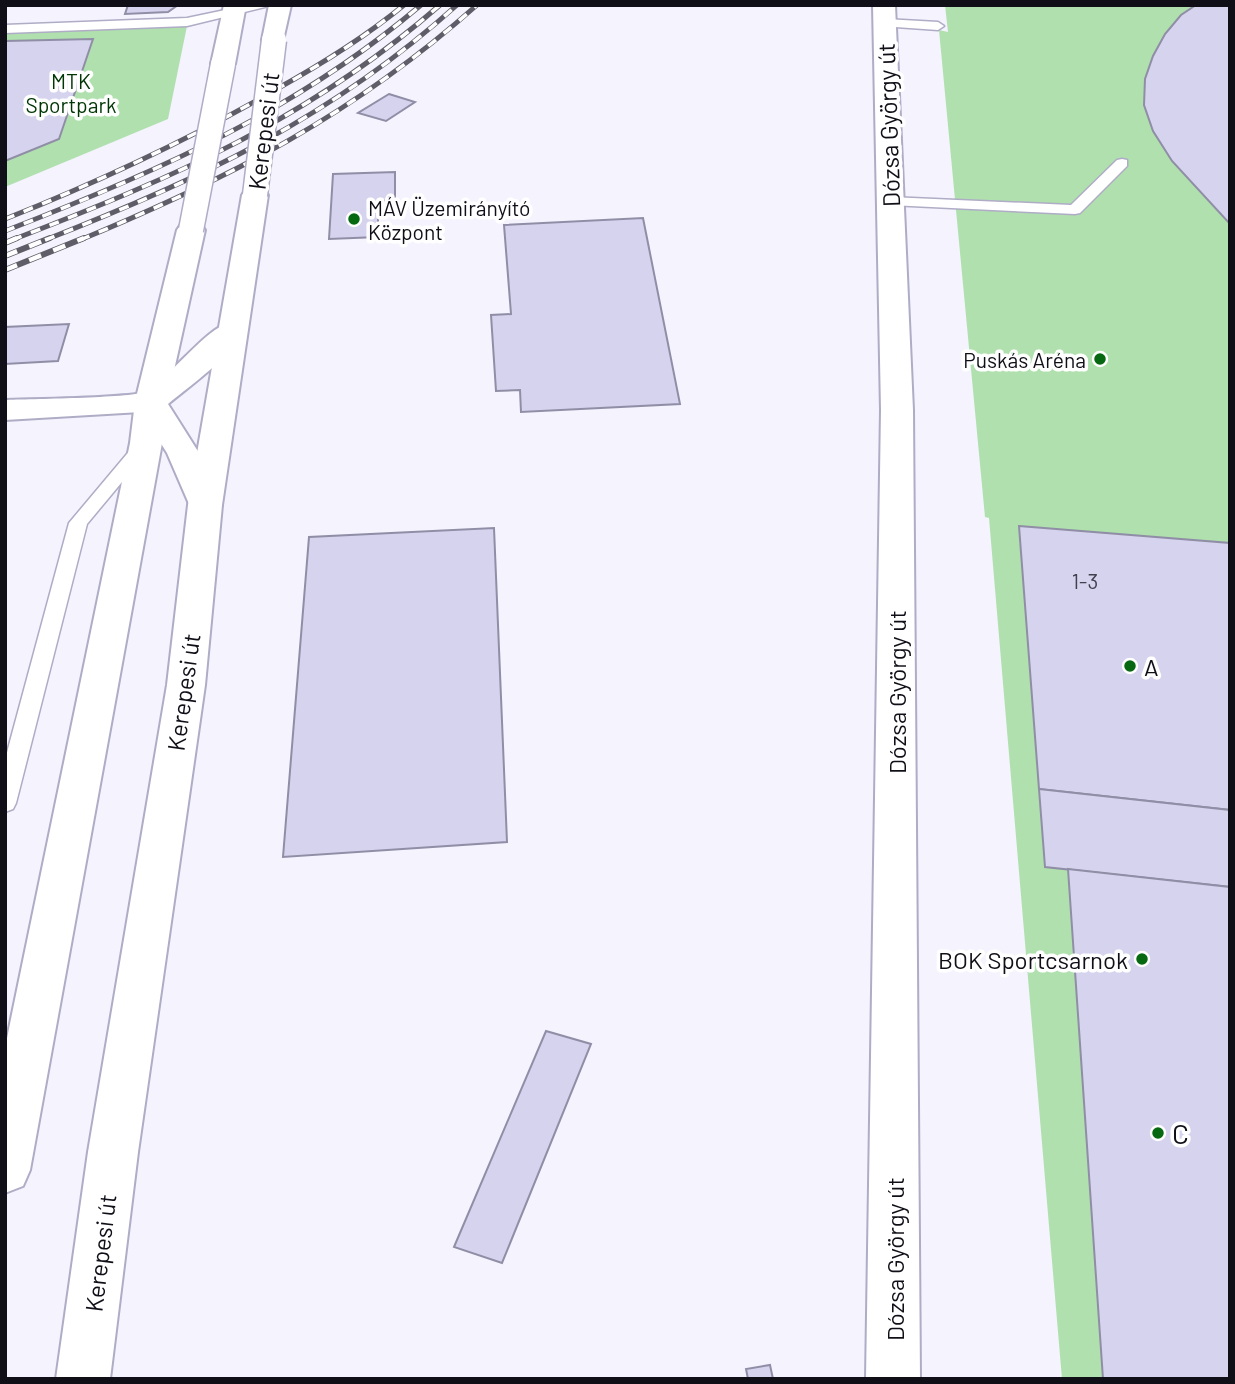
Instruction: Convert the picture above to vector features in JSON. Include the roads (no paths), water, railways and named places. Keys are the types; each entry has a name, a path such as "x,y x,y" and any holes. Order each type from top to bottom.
{"main road":[{"name":"Kerepesi út","path":"83,1379 113,1152 186,685 205,505 255,195 280,5"},
{"name":"Kerepesi út","path":"5,1170 146,443 151,401 191,230 234,9"},
{"name":"Dózsa György út","path":"884,14 897,410 893,1379"},
{"path":"5,410 151,401 199,363 231,331"},
{"path":"151,401 183,453 205,505"}],"lane":[{"path":"187,22 191,5"},
{"path":"7,29 187,22 234,9 267,5"},
{"path":"234,9 275,35"},
{"path":"884,14 938,26"},
{"path":"890,201 1075,210 1122,163"},
{"path":"5,803 78,523 146,443"}],"railway":[{"path":"5,219 74,190 209,126 309,71 404,5"},
{"path":"5,231 170,162 275,108 325,77 421,5"},
{"path":"15,239 183,169 289,114 390,46 440,5"},
{"path":"45,240 211,169 262,142 361,81 410,45 457,5"},
{"path":"80,240 189,192 289,140 384,79 477,5"},
{"path":"45,240 50,238"},
{"path":"5,270 84,238"},
{"path":"5,243 15,239"},
{"path":"5,256 45,240"}],"place":[{"name":"MÁV Üzemirányító Központ","path":"354,219"},
{"name":"Puskás Aréna","path":"1100,359"},
{"name":"A","path":"1130,666"},
{"name":"BOK Sportcsarnok","path":"1142,959"},
{"name":"C","path":"1158,1133"}],"park label":[{"name":"MTK Sportpark","path":"71,92"}]}
